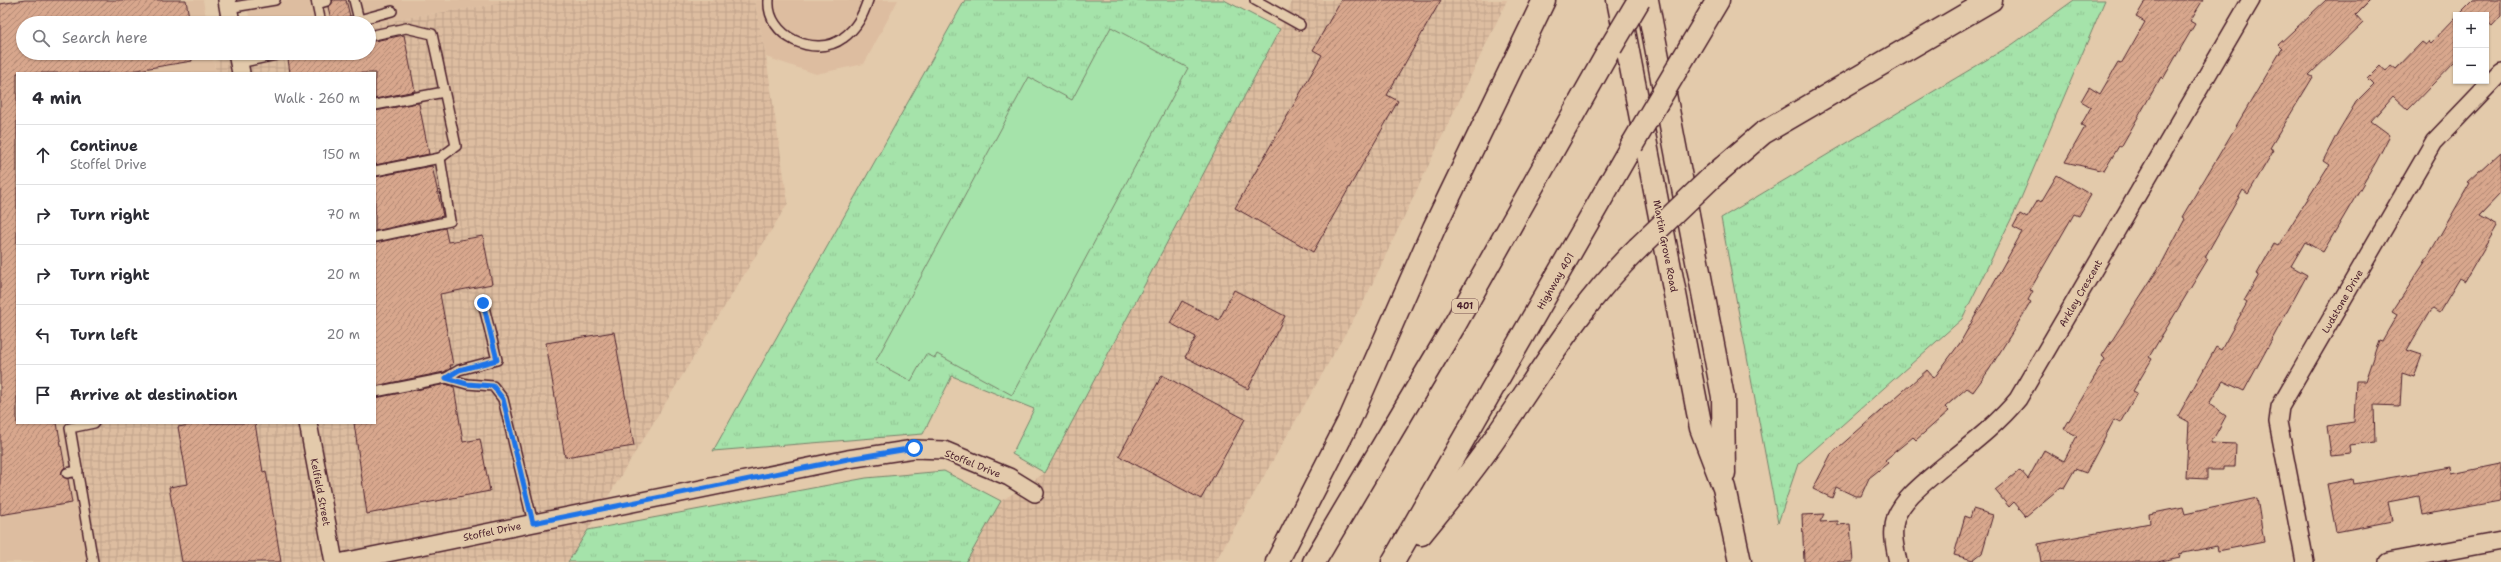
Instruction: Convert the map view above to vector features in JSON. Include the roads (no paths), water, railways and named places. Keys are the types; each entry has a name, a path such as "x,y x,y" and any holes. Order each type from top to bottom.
{"main road":[{"path":"1277,562 1350,419 1434,228 1544,0"},
{"name":"Martin Grove Road","path":"1618,0 1701,428 1724,488 1740,562"},
{"name":"401","path":"1314,562 1454,326 1639,0"},
{"name":"Martin Grove Road","path":"1647,0 1722,397 1724,488"},
{"name":"Highway 401","path":"1393,562 1632,145 1718,0"},
{"path":"1397,562 1464,483 1590,302 1619,266 1712,177 1764,133 1991,0"}],"street":[{"name":"Arkley Crescent","path":"1898,562 1893,539 1896,518 1905,503 1923,484 2000,419 2018,399 2251,0"},
{"name":"Ludstone Drive","path":"2305,562 2278,422 2280,407 2434,142 2501,72"},
{"name":"Kelfield Street","path":"308,424 334,562"},
{"name":"Stoffel Drive","path":"343,562 848,459 914,448 944,450 1009,477 1034,493"},
{"path":"2388,562 2501,541"}],"lane":[{"path":"229,10 275,0"},
{"path":"354,0 358,16"},
{"path":"769,0 771,17 776,28 797,42 829,45 842,39 853,30 862,18 868,0"},
{"path":"1255,0 1300,25"},
{"path":"319,16 316,2 327,1"},
{"path":"374,16 392,11"},
{"path":"376,34 406,28 432,34 456,146 440,158 376,171"},
{"path":"239,63 253,60"},
{"path":"376,105 444,92"},
{"path":"376,237 450,221 440,158"},
{"path":"376,392 446,378 459,370 497,360 483,303"},
{"path":"446,378 467,384 493,386 503,399 533,523"},
{"path":"89,424 70,428 93,562"},
{"path":"66,473 78,471"}]}
